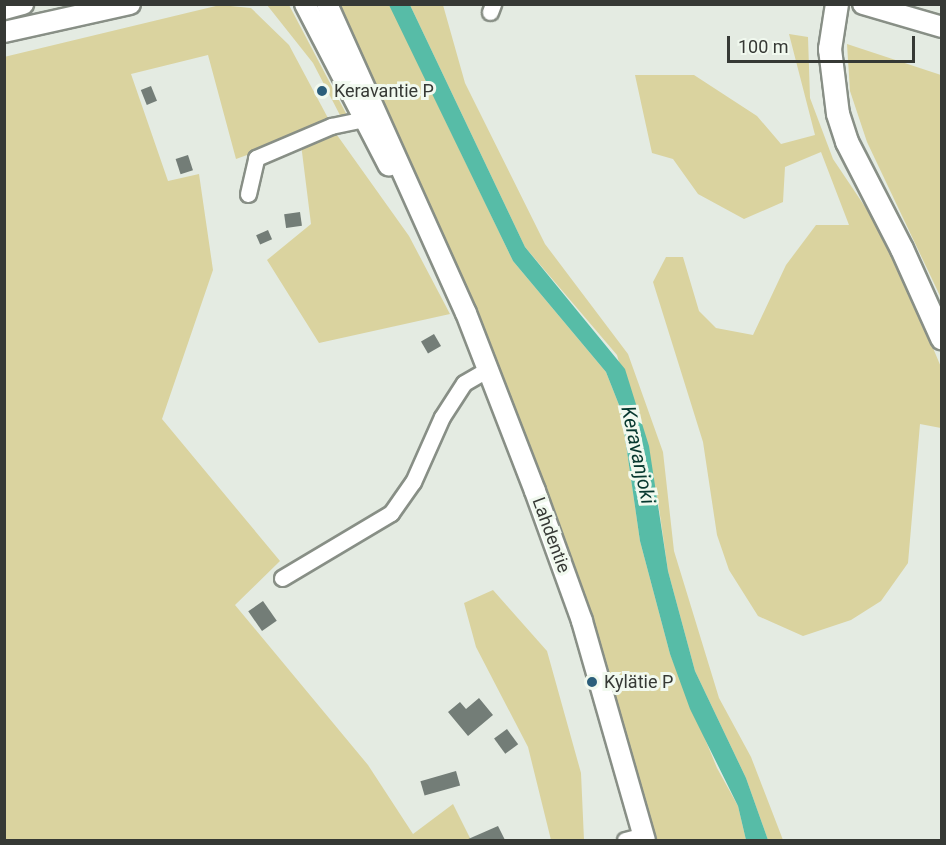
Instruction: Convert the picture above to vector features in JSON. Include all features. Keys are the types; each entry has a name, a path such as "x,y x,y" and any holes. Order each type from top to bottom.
{"highway":[{"path":"837,4 830,49 838,114 847,141 902,249 942,339"}],"main road":[{"path":"4,9 23,4"},
{"path":"4,32 130,4"},
{"name":"Lahdentie","path":"305,4 371,118 432,238 488,369 582,621 638,839"},
{"name":"Lahdentie","path":"327,4 371,118"},
{"path":"863,4 942,27"}],"lane":[{"path":"248,194 256,158 331,126 371,118"},
{"path":"282,578 391,513 413,482 442,417 464,383 488,369"}],"shaded area":[{"path":"220,5 251,8 289,45 337,135 409,236 450,314 319,343 267,260 311,224 300,136 236,159 208,55 131,74 168,181 199,174 213,270 162,419 280,561 235,605 368,765 413,834 453,804 471,840 5,840 4,57"},
{"path":"267,5 289,5 350,121 343,121 313,63"},
{"path":"332,5 390,5 513,261 606,372 621,410 640,541 670,654 717,768 738,806 746,840 656,840 599,644 514,405"},
{"path":"410,5 443,5 465,83 545,244 628,354 663,452 674,551 719,698 751,757 783,840 768,840 746,778 695,671 668,571 658,501 617,355 525,247"},
{"path":"789,34 808,37 810,98 833,159 888,241 941,367 941,428 920,424 908,563 881,601 851,620 803,636 758,616 729,570 717,535 703,442 653,282 666,257 683,257 699,311 716,328 753,335 786,265 816,225 849,225 821,152 785,167 783,202 744,219 698,194 673,159 652,153 635,75 694,75 757,116 781,144 815,135"},
{"path":"847,44 941,75 941,298 867,142 850,91"},
{"path":"493,590 547,651 581,773 584,840 551,840 528,747 476,647 464,603"}],"water":[{"name":"Keravanjoki","path":"389,5 410,5 525,247 625,369 649,446 668,571 695,671 746,778 768,840 746,840 738,806 690,709 670,654 640,541 621,410 606,372 513,261"}],"building":[{"path":"151,86 157,101 147,105 141,90"},
{"path":"188,155 193,170 181,174 176,159"},
{"path":"300,212 302,226 286,228 284,214"},
{"path":"268,230 272,239 260,244 256,235"},
{"path":"434,334 441,346 428,354 421,342"},
{"path":"263,601 277,621 262,631 248,611"},
{"path":"479,698 493,715 468,736 448,712 460,702 466,709"},
{"path":"507,729 518,744 505,754 494,738"},
{"path":"456,771 460,785 425,796 420,781"},
{"path":"498,826 505,840 466,840"}],"place":[{"name":"Keravantie P","path":"322,91"},
{"name":"Kylätie P","path":"592,682"}]}
